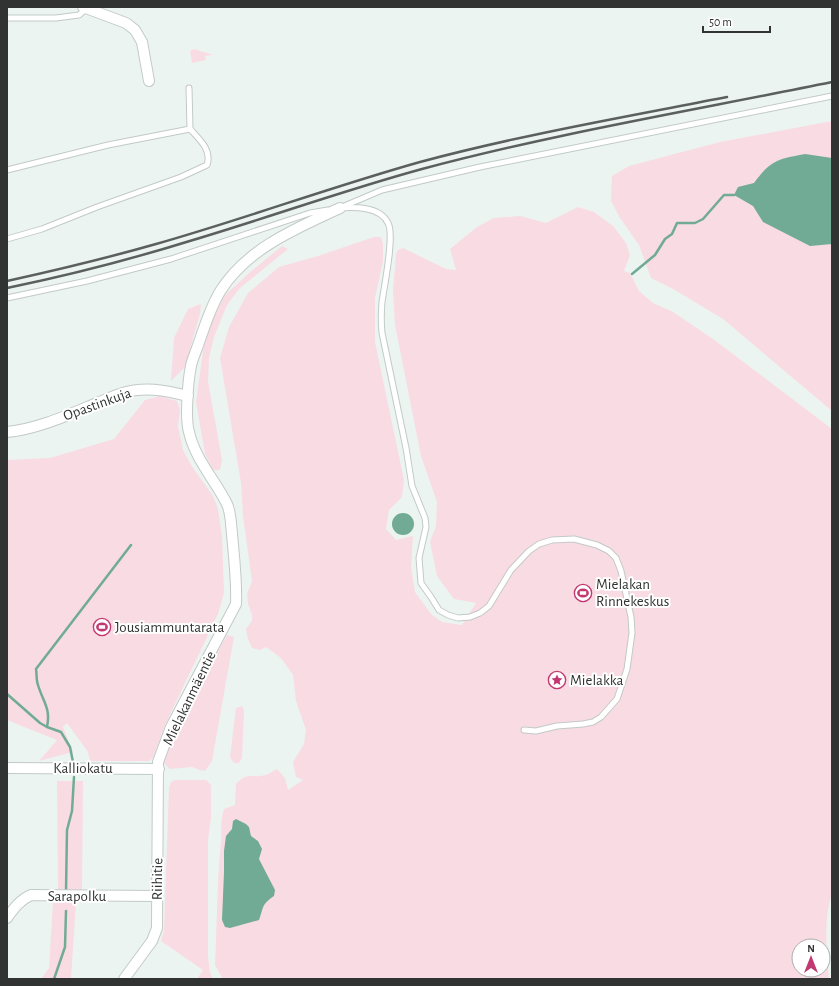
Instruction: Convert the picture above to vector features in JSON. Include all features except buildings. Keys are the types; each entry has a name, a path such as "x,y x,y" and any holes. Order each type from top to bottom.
{"street":[{"path":"85,8 126,23 135,30 142,42 149,81"},
{"name":"Mielakanmäentie","path":"159,769 158,762 171,727 236,604 234,560 228,506 196,452 188,432 188,396 191,366 207,319 221,290 235,273 262,249 285,234 340,208"},
{"name":"Opastinkuja","path":"7,432 36,426 125,392 150,389 166,390 188,396"},
{"name":"Kalliokatu","path":"7,768 159,769"},
{"name":"Riihitie","path":"124,979 152,941 157,928 159,769"},
{"name":"Sarapolku","path":"7,918 18,902 31,895 157,896"}],"lane":[{"path":"7,18 56,18 79,15 85,8"},
{"path":"7,239 42,229 97,207 181,177 206,165 209,159 207,149 203,142 190,129 189,88"},
{"path":"340,208 382,190 480,167 832,96"},
{"path":"7,170 108,145 190,129"},
{"path":"7,298 87,281 171,259 310,213 340,208 367,208 379,213 388,222 390,229 388,264 382,308 382,333 406,448 412,486 425,518 426,527 419,558 421,583 439,610 458,618 470,617 480,613 490,606 511,570 529,551 539,544 552,540 574,539 597,545 609,551 616,558 621,571 630,611 632,633 627,669 617,698 601,717 593,722 557,726 536,731 524,730"}],"shaded area":[{"path":"194,49 213,55 205,56 206,60 192,63 190,51"},
{"path":"832,121 832,411 723,319 675,290 651,278 639,245 620,218 611,201 612,176 629,166 720,142"},
{"path":"805,154 832,158 832,244 810,246 763,222 753,206 734,195 738,187 754,183 770,165 781,159"},
{"path":"578,207 594,212 613,226 626,243 630,255 624,271 630,273 639,291 653,303 673,312 713,339 832,429 832,895 827,914 826,938 791,938 791,978 829,979 223,979 215,965 218,888 224,809 235,805 236,784 247,776 265,775 277,769 285,778 288,790 303,780 296,777 293,762 304,744 306,730 296,701 293,675 281,658 266,647 260,650 252,648 246,629 252,621 247,594 252,581 243,516 241,483 220,358 229,327 248,293 279,267 318,256 374,237 381,237 383,244 383,261 375,298 375,342 404,480 402,497 389,510 386,529 396,540 413,536 411,567 415,592 431,614 442,622 462,625 476,603 454,599 437,576 430,542 436,526 437,502 421,456 395,325 393,291 396,254 398,250 403,248 446,269 456,270 450,249 477,227 494,218 520,216 546,223"},
{"path":"282,246 288,249 240,288 227,305 214,337 209,358 208,381 222,460 220,470 213,470 205,454 196,402 205,337 224,296"},
{"path":"201,304 200,314 185,367 171,381 174,338 188,309"},
{"path":"160,396 177,401 180,410 178,426 183,450 191,465 213,496 218,509 222,536 224,593 218,614 165,725 153,758 149,761 90,761 88,752 67,723 63,727 73,752 39,761 57,740 7,720 7,460 50,458 114,439 145,400"},
{"path":"403,513 411,516 414,524 411,532 403,535 395,532 392,524 395,516"},
{"path":"227,635 234,637 212,761 205,771 192,767 170,769 162,761 169,739"},
{"path":"242,706 244,711 242,758 239,763 234,763 230,757 236,708"},
{"path":"175,780 206,780 211,785 211,818 208,840 208,957 210,973 213,979 197,979 203,970 161,941 164,930 169,788 171,782"},
{"path":"57,781 83,781 82,890 58,889"},
{"path":"236,819 249,827 251,836 258,841 262,849 259,859 275,890 274,896 264,906 259,920 230,928 225,927 222,920 224,851 226,836 232,829 233,821"},
{"path":"76,902 71,979 41,979 49,968 53,903"}],"waterway":[{"path":"632,274 655,255 665,239 672,234 677,223 695,223 703,219 724,195 734,195"},
{"path":"47,727 48,715 46,705 37,683 36,669 131,545"},
{"path":"7,694 40,723 61,732 70,747 73,762"},
{"path":"66,891 67,830 72,811 74,777"},
{"path":"54,979 65,947 66,911"}],"railway":[{"path":"7,288 147,254 365,186 473,156 626,122 832,82"},
{"path":"7,281 82,264 156,244 321,192 458,152 573,127 727,97"}],"place":[{"name":"Mielakan Rinnekeskus","path":"583,593"},
{"name":"Jousiammuntarata","path":"102,627"},
{"name":"Mielakka","path":"557,680"}]}
